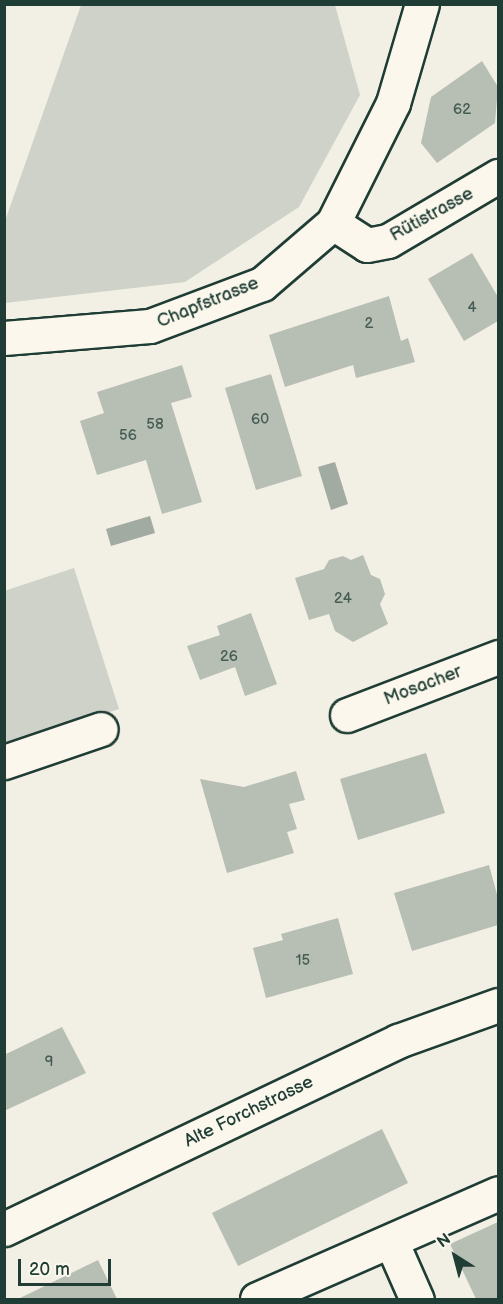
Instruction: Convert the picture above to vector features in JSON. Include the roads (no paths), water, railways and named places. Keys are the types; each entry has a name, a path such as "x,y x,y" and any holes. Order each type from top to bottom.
{"street":[{"name":"Chapfstrasse","path":"4,338 150,326 262,284 333,223 393,104 422,4"},
{"name":"Rütistrasse","path":"333,223 367,245 388,241 498,176"},
{"name":"Mosacher","path":"347,715 498,657"},
{"path":"4,762 101,729"},
{"name":"Alte Forchstrasse","path":"4,1229 398,1041 498,1005"},
{"path":"257,1299 498,1193"},
{"path":"391,1241 417,1299"}]}
